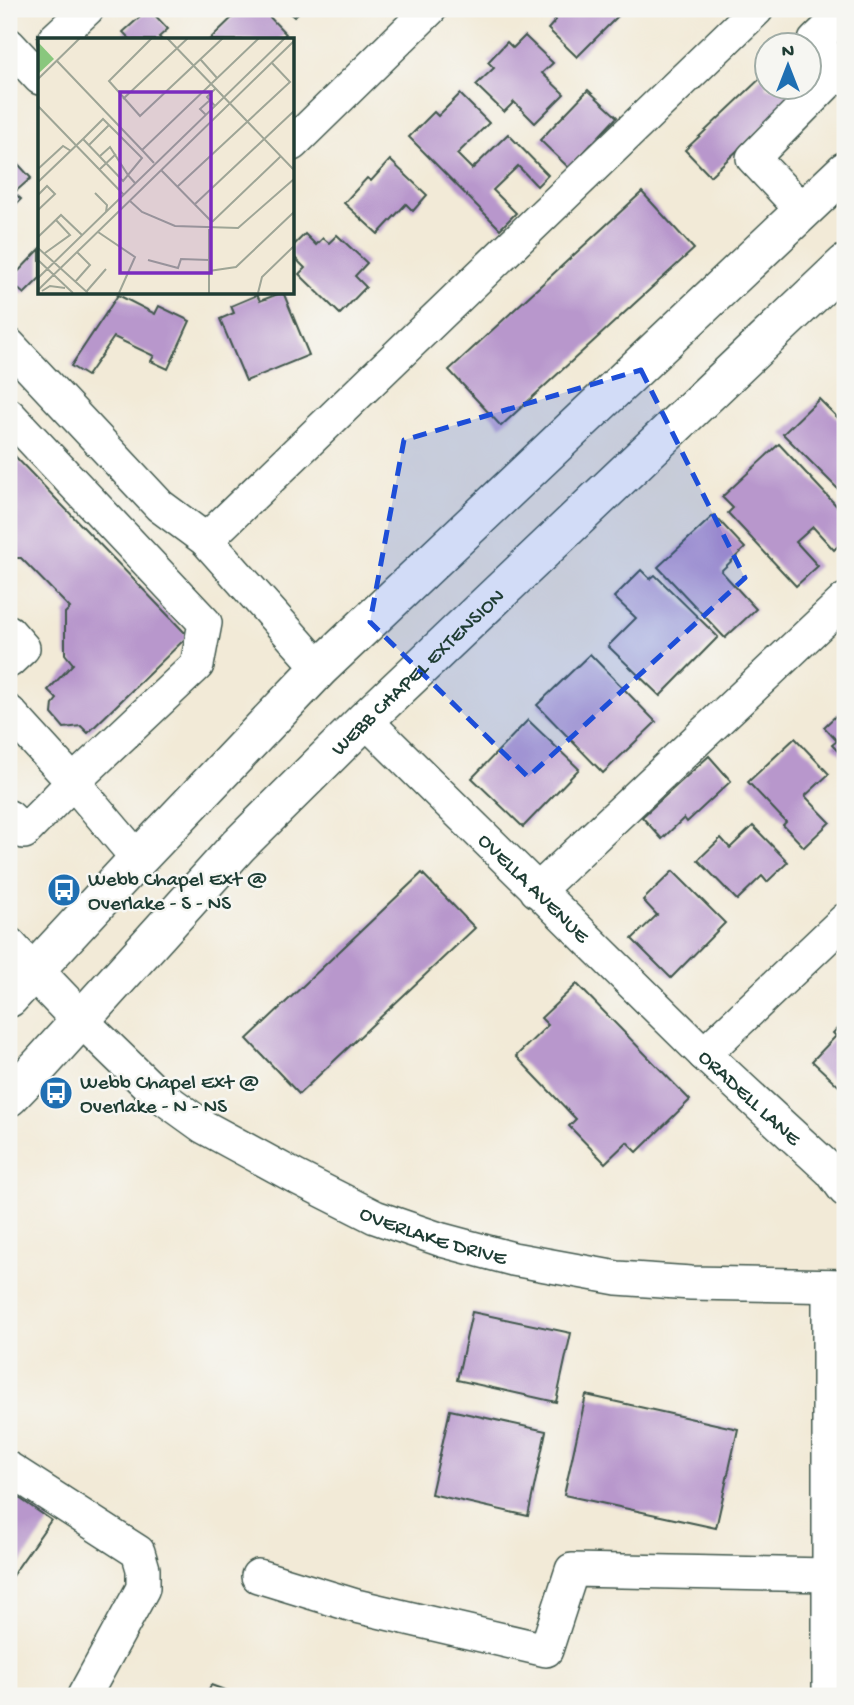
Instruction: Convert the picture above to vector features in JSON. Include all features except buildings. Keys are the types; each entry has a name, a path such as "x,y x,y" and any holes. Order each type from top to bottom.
{"main road":[{"path":"81,1020 17,971 138,859 320,668 845,171"},
{"name":"WEBB CHAPEL EXTENSION","path":"9,1097 238,846 365,720 845,264"}],"street":[{"path":"56,38 87,9"},
{"path":"294,142 430,9"},
{"path":"206,540 757,9"},
{"path":"803,211 753,158 842,75 815,41 845,12"},
{"path":"9,345 160,506 206,540 320,668"},
{"path":"9,415 205,623 197,665 24,832 9,817"},
{"path":"537,891 845,600"},
{"path":"9,632 23,648 9,661"},
{"path":"9,712 74,782 138,859"},
{"name":"OVELLA AVENUE","path":"365,720 704,1054"},
{"name":"ORADELL LANE","path":"845,920 704,1054 831,1171 845,1190"},
{"name":"OVERLAKE DRIVE","path":"81,1020 154,1091 204,1127 296,1177 386,1221 442,1240 513,1259 617,1278 691,1283 837,1286"},
{"path":"835,1688 829,1575 837,1286"},
{"path":"9,1469 138,1552 143,1569 143,1588 84,1696"},
{"path":"258,1576 356,1606 545,1650 572,1570 829,1575"}],"highlighted area":[{"path":"641,370 745,578 528,777 370,622 404,440"}],"place":[{"name":"Webb Chapel Ext @ Overlake - S - NS","path":"64,890"},
{"name":"Webb Chapel Ext @ Overlake - N - NS","path":"56,1093"}]}
